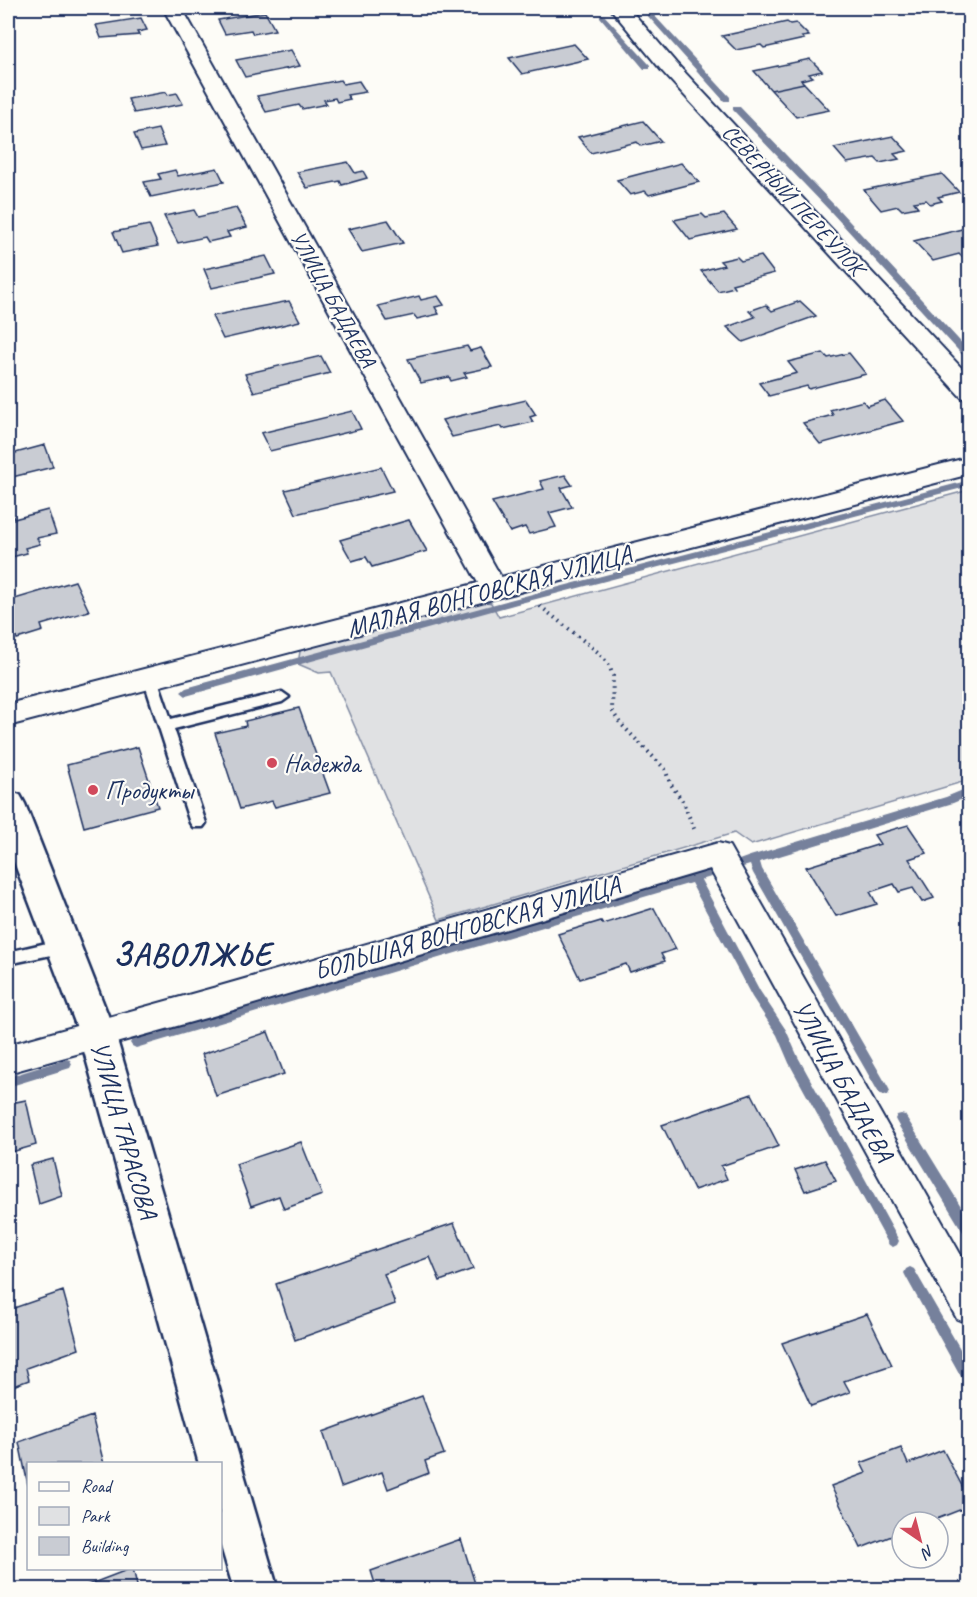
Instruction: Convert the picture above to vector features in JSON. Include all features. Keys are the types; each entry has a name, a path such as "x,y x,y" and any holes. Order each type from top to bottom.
{"street":[{"name":"УЛИЦА БАДАЕВА","path":"172,8 495,590"},
{"name":"СЕВЕРНЫЙ ПЕРЕУЛОК","path":"619,8 669,67 969,392"},
{"name":"МАЛАЯ ВОНГОВСКАЯ УЛИЦА","path":"8,715 969,465"},
{"name":"УЛИЦА ТАРАСОВА","path":"8,804 97,1033 219,1462"},
{"name":"УЛИЦА БАДАЕВА","path":"717,855 969,1307"},
{"name":"БОЛЬШАЯ ВОНГОВСКАЯ УЛИЦА","path":"8,1059 220,1000 717,855"},
{"name":"УЛИЦА ТАРАСОВА","path":"222,1472 256,1590"}],"lane":[{"path":"150,678 198,823"},
{"path":"166,726 282,697"},
{"path":"8,957 64,946"}],"path":[{"path":"536,601 545,612 599,653 609,665 613,676 612,711 620,723 665,769 670,783 683,802 692,828 717,855"}],"green space":[{"path":"969,490 969,780 751,845 734,833 439,920 331,672 319,673 298,664 301,645 477,599 491,603 499,617"}],"building":[{"path":"265,12 275,30 253,34 251,30 225,34 218,20"},
{"path":"141,18 147,30 137,32 139,35 101,38 96,25"},
{"path":"787,22 796,23 809,36 764,48 761,45 736,50 722,36"},
{"path":"574,44 588,59 522,74 509,58"},
{"path":"291,50 300,66 245,77 236,60"},
{"path":"810,59 822,71 809,74 813,77 801,80 804,83 771,90 754,71"},
{"path":"340,80 343,84 359,81 366,92 347,95 350,99 337,102 335,98 324,100 327,104 302,109 299,105 266,112 257,96"},
{"path":"804,83 829,110 796,117 771,90"},
{"path":"166,92 167,95 177,93 183,104 134,113 128,99"},
{"path":"643,121 661,141 641,146 637,142 591,153 578,137"},
{"path":"158,129 165,146 141,150 134,134"},
{"path":"893,136 907,151 894,154 899,159 880,163 875,158 847,163 834,148"},
{"path":"348,162 355,173 363,171 367,178 342,185 340,181 307,188 297,172"},
{"path":"681,163 699,182 649,195 645,191 630,195 617,180"},
{"path":"217,168 224,182 151,197 144,182 161,179 158,174 175,170 178,176"},
{"path":"942,174 959,192 938,197 942,201 930,204 926,200 914,202 918,207 902,210 898,206 881,210 864,190"},
{"path":"236,208 247,227 227,232 230,237 208,242 205,237 178,243 164,216 194,210 198,217"},
{"path":"702,214 706,218 724,214 737,229 690,240 674,220"},
{"path":"388,220 403,243 362,252 348,229"},
{"path":"149,225 158,246 122,253 113,232"},
{"path":"970,227 970,256 962,257 959,254 933,261 914,241"},
{"path":"266,256 275,274 212,288 204,269"},
{"path":"761,256 774,273 732,284 734,287 718,291 701,271 724,265 720,261 737,257 741,261"},
{"path":"419,296 421,300 438,296 444,305 435,307 439,314 417,319 414,315 387,321 378,306"},
{"path":"289,301 300,321 223,339 212,316"},
{"path":"800,301 816,316 743,342 727,327 755,317 749,311 766,305 772,311"},
{"path":"467,346 470,351 481,348 492,367 464,373 467,377 451,381 449,377 421,383 408,359"},
{"path":"823,353 828,358 849,353 866,374 809,389 807,386 769,396 759,383 797,373 788,362"},
{"path":"321,356 330,373 254,392 245,374"},
{"path":"526,400 536,415 530,417 533,422 503,429 501,426 452,437 442,420"},
{"path":"885,400 903,421 820,444 803,423 833,415 830,410 863,401 867,406"},
{"path":"352,411 361,429 270,451 261,433"},
{"path":"45,445 53,467 8,478 8,455"},
{"path":"381,467 393,491 296,514 285,490"},
{"path":"565,475 572,485 561,488 572,507 549,513 556,527 529,534 525,527 510,532 492,502 544,489 540,481"},
{"path":"48,510 56,534 37,538 40,544 25,548 27,553 8,558 8,515 12,514 14,519"},
{"path":"409,520 427,551 372,567 366,557 352,561 340,540"},
{"path":"75,581 89,611 41,625 43,631 17,639 14,633 8,635 8,601"},
{"name":"Надежда","path":"299,708 330,793 275,807 272,801 240,809 215,733 246,726 245,721"},
{"path":"138,747 158,807 84,827 67,765"},
{"path":"908,825 927,853 909,859 934,898 922,902 913,888 899,892 894,884 870,892 877,904 836,916 806,867 880,844 874,835"},
{"path":"654,908 676,949 661,954 665,961 630,972 626,964 580,979 558,934 601,921 603,924"},
{"path":"268,1032 284,1074 216,1096 202,1054"},
{"path":"752,1094 779,1146 721,1166 727,1179 694,1190 662,1125"},
{"path":"10,1097 11,1103 26,1100 36,1145 8,1153 8,1098"},
{"path":"301,1142 322,1195 284,1209 279,1196 251,1206 236,1164"},
{"path":"53,1159 62,1196 39,1204 30,1165"},
{"path":"825,1160 836,1181 805,1191 795,1170"},
{"path":"454,1223 473,1269 440,1281 430,1257 384,1274 395,1304 295,1340 276,1284"},
{"path":"63,1291 79,1349 26,1368 29,1380 8,1388 8,1310"},
{"path":"867,1314 892,1365 844,1381 850,1392 811,1406 782,1343"},
{"path":"422,1396 444,1454 425,1461 429,1473 388,1489 382,1472 341,1487 323,1432"},
{"path":"92,1416 104,1462 27,1462 27,1480 19,1442"},
{"path":"901,1448 908,1464 943,1450 970,1501 970,1506 950,1514 950,1510 890,1510 890,1537 861,1548 831,1486 866,1473 861,1463"},
{"path":"461,1539 477,1590 377,1590 371,1571"},
{"path":"127,1570 133,1570 138,1590 75,1590"}],"waterway":[{"path":"646,8 648,13 727,99"},
{"path":"602,16 647,67"},
{"path":"736,108 834,210 970,358"},
{"path":"186,692 517,601 970,483"},
{"path":"754,860 949,800 970,791"},
{"path":"743,863 754,860"},
{"path":"754,860 757,870 884,1091"},
{"path":"136,1043 710,873"},
{"path":"694,878 756,994 782,1033 793,1059 893,1241"},
{"path":"8,1082 66,1064"},
{"path":"901,1119 970,1233"},
{"path":"910,1273 969,1378"}],"place":[{"name":"Надежда","path":"272,763"},
{"name":"Продукты","path":"93,790"}],"district":[{"name":"ЗАВОЛЖЬЕ","path":"193,954"}]}
